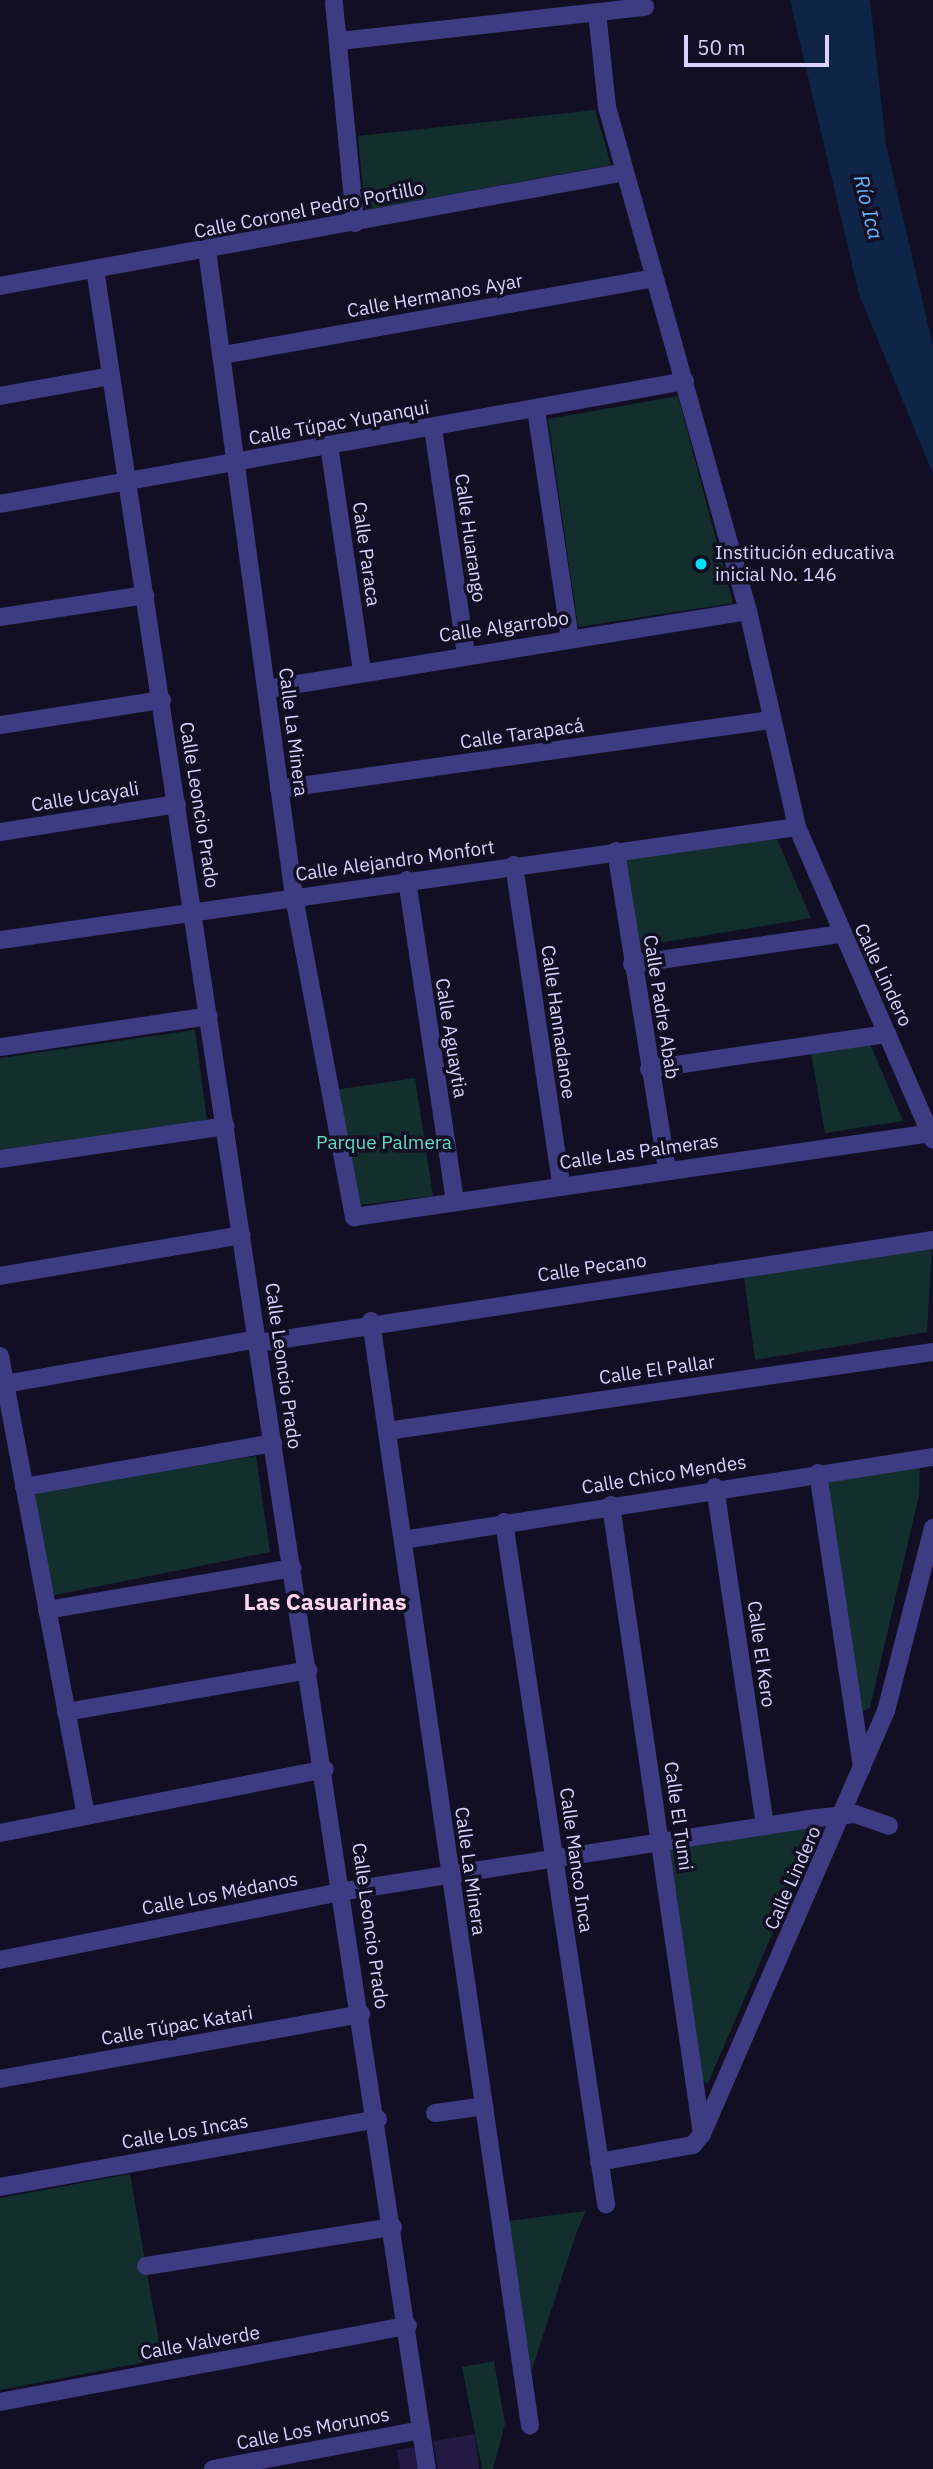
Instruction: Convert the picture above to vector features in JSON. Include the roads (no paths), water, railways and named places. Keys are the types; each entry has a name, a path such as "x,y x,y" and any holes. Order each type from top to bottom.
{"street":[{"path":"334,3 340,41 355,223"},
{"path":"340,41 645,7"},
{"name":"Calle Lindero","path":"597,12 607,107 748,611 797,827 840,934 932,1136"},
{"name":"Calle Coronel Pedro Portillo","path":"0,286 625,172"},
{"name":"Calle La Minera","path":"208,250 240,461 294,897 354,1217"},
{"name":"Calle Leoncio Prado","path":"95,269 292,1568 345,1891 427,2469"},
{"name":"Calle Hermanos Ayar","path":"223,355 654,278"},
{"path":"0,396 111,376"},
{"name":"Calle Túpac Yupanqui","path":"0,504 685,381"},
{"path":"536,409 570,639"},
{"name":"Calle Huarango","path":"433,428 466,654"},
{"name":"Calle Paraca","path":"329,445 362,670"},
{"path":"0,617 145,595"},
{"name":"Calle Algarrobo","path":"267,689 362,670 748,611"},
{"path":"0,725 162,700"},
{"name":"Calle Tarapacá","path":"279,789 772,720"},
{"name":"Calle Ucayali","path":"0,832 177,804"},
{"name":"Calle Alejandro Monfort","path":"0,940 407,880 797,827"},
{"name":"Calle Padre Abab","path":"616,851 667,1169"},
{"name":"Calle Hannadanoe","path":"513,865 561,1185"},
{"name":"Calle Aguaytia","path":"407,880 455,1202"},
{"path":"632,964 840,934"},
{"path":"0,1047 209,1016"},
{"path":"649,1069 887,1034"},
{"path":"0,1160 226,1126"},
{"name":"Calle Las Palmeras","path":"354,1217 667,1169 932,1136"},
{"path":"0,1276 242,1235"},
{"name":"Calle Pecano","path":"3,1384 371,1321 933,1240"},
{"name":"Calle La Minera","path":"371,1321 530,2426"},
{"name":"Calle El Pallar","path":"387,1431 933,1352"},
{"path":"0,1356 3,1384 86,1814"},
{"path":"24,1487 273,1443"},
{"name":"Calle Chico Mendes","path":"403,1540 611,1504 933,1457"},
{"path":"818,1473 863,1772"},
{"name":"Calle El Kero","path":"715,1488 765,1826"},
{"name":"Calle El Tumi","path":"611,1504 702,2134"},
{"name":"Calle Manco Inca","path":"504,1522 606,2204"},
{"name":"Calle Lindero","path":"702,2134 863,1772 886,1711 933,1528"},
{"path":"47,1610 292,1568"},
{"path":"66,1712 308,1670"},
{"path":"0,1833 325,1769"},
{"path":"844,1813 889,1826"},
{"name":"Calle Los Médanos","path":"0,1960 345,1891 555,1861 844,1813"},
{"name":"Calle Túpac Katari","path":"0,2078 361,2014"},
{"path":"435,2113 485,2106"},
{"name":"Calle Los Incas","path":"0,2187 378,2119"},
{"path":"599,2162 693,2145 702,2134"},
{"path":"146,2266 393,2227"},
{"name":"Calle Valverde","path":"0,2402 408,2326"},
{"path":"421,2469 416,2447 422,2437 430,2443 434,2469"},
{"name":"Calle Los Morunos","path":"213,2469 422,2437"}],"water":[{"name":"Río Ica","path":"790,0 870,0 886,145 933,346 933,474 859,294"}],"place":[{"name":"Institución educativa inicial No. 146","path":"701,564"}],"district":[{"name":"Las Casuarinas","path":"325,1601"}],"park label":[{"name":"Parque Palmera","path":"384,1143"}]}
